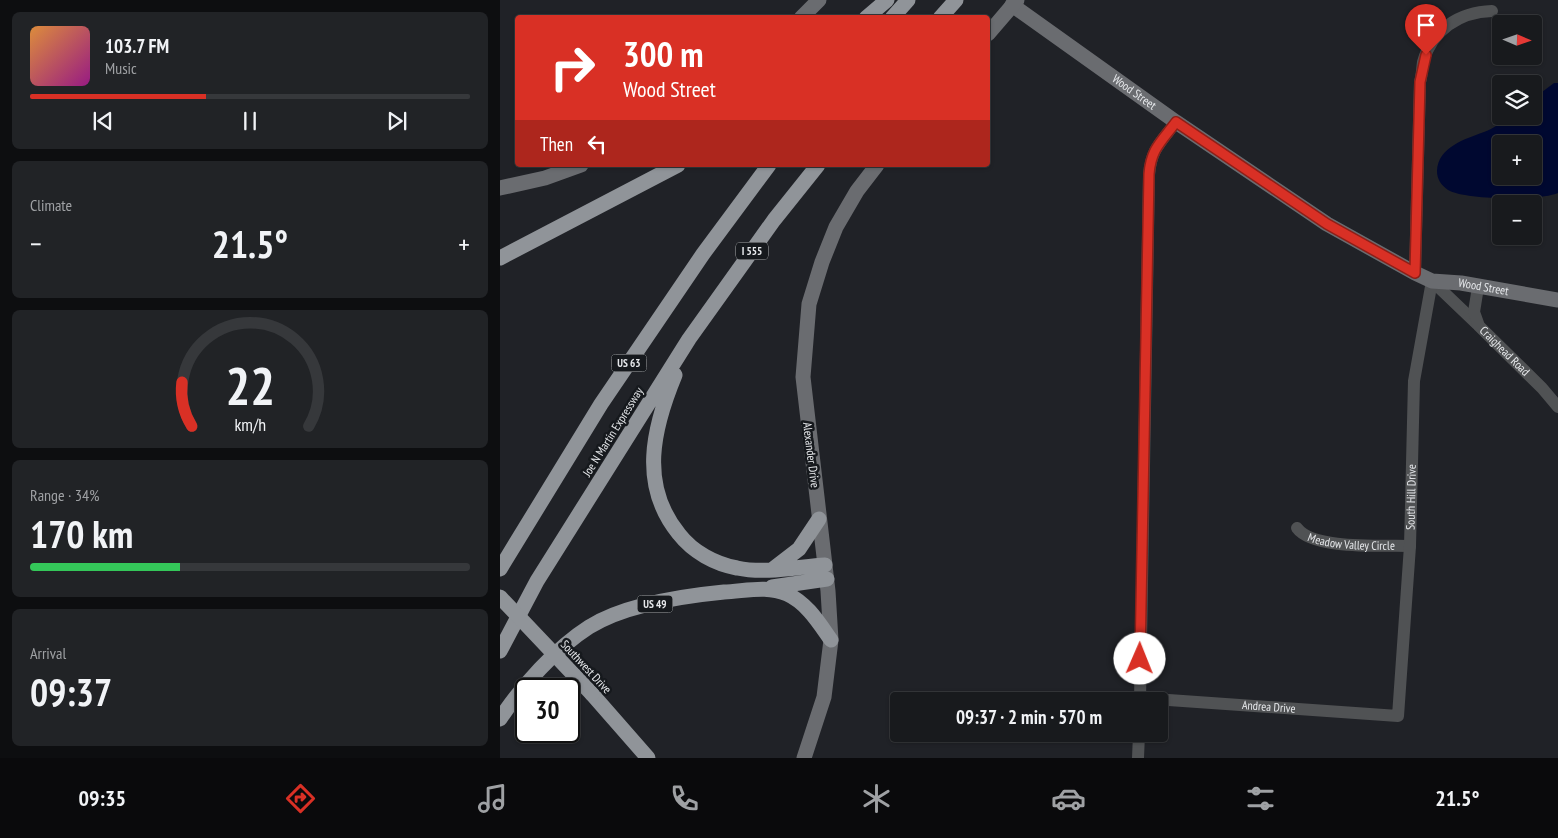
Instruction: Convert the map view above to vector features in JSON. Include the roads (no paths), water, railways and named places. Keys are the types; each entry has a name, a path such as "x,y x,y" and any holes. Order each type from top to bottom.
{"highway":[{"path":"870,15 887,0"},
{"path":"895,15 908,0"},
{"path":"943,15 956,0"},
{"path":"500,258 674,167"},
{"name":"Joe N Martin Expressway","path":"500,569 601,404 703,254 768,167"},
{"name":"Joe N Martin Expressway","path":"500,651 537,582 689,339 774,220 816,167"},
{"path":"689,339 664,401 655,435 653,468 657,495 672,526 696,551 721,564 738,568 826,572"},
{"path":"772,569 799,549 820,519"},
{"name":"US 49","path":"500,719 534,675 590,627 634,609 675,599 768,587 826,572"},
{"name":"US 49","path":"768,587 788,594 800,603 831,640"},
{"name":"Southwest Drive","path":"500,597 592,694 648,758"}],"street":[{"path":"804,15 819,0"},
{"path":"990,32 1015,3"},
{"name":"Wood Street","path":"1015,3 1176,122 1327,224 1415,273 1432,281 1478,286 1558,300"},
{"path":"1415,273 1420,101 1423,62 1431,42 1446,27 1466,14 1492,11"},
{"path":"1140,692 1150,158 1156,145 1176,122"},
{"path":"500,188 544,178 575,167"},
{"name":"Alexander Drive","path":"804,758 824,697 831,640 826,572 804,377 809,304 822,262 836,227 857,191 875,167"},
{"path":"1432,281 1479,326"},
{"name":"South Hill Drive","path":"1398,716 1410,546 1414,381 1432,281"},
{"name":"Craighead Road","path":"1478,286 1474,312 1479,326 1542,388 1558,407"},
{"name":"Meadow Valley Circle","path":"1297,528 1304,535 1321,542 1410,546"},
{"name":"Andrea Drive","path":"1168,702 1398,716"},
{"path":"1138,758 1139,742"}],"water":[{"path":"1554,83 1558,83 1558,193 1542,197 1542,195 1492,195 1492,197 1486,197 1457,193 1443,186 1437,174 1442,156 1447,150 1461,141 1497,125 1542,125 1542,92"}]}
